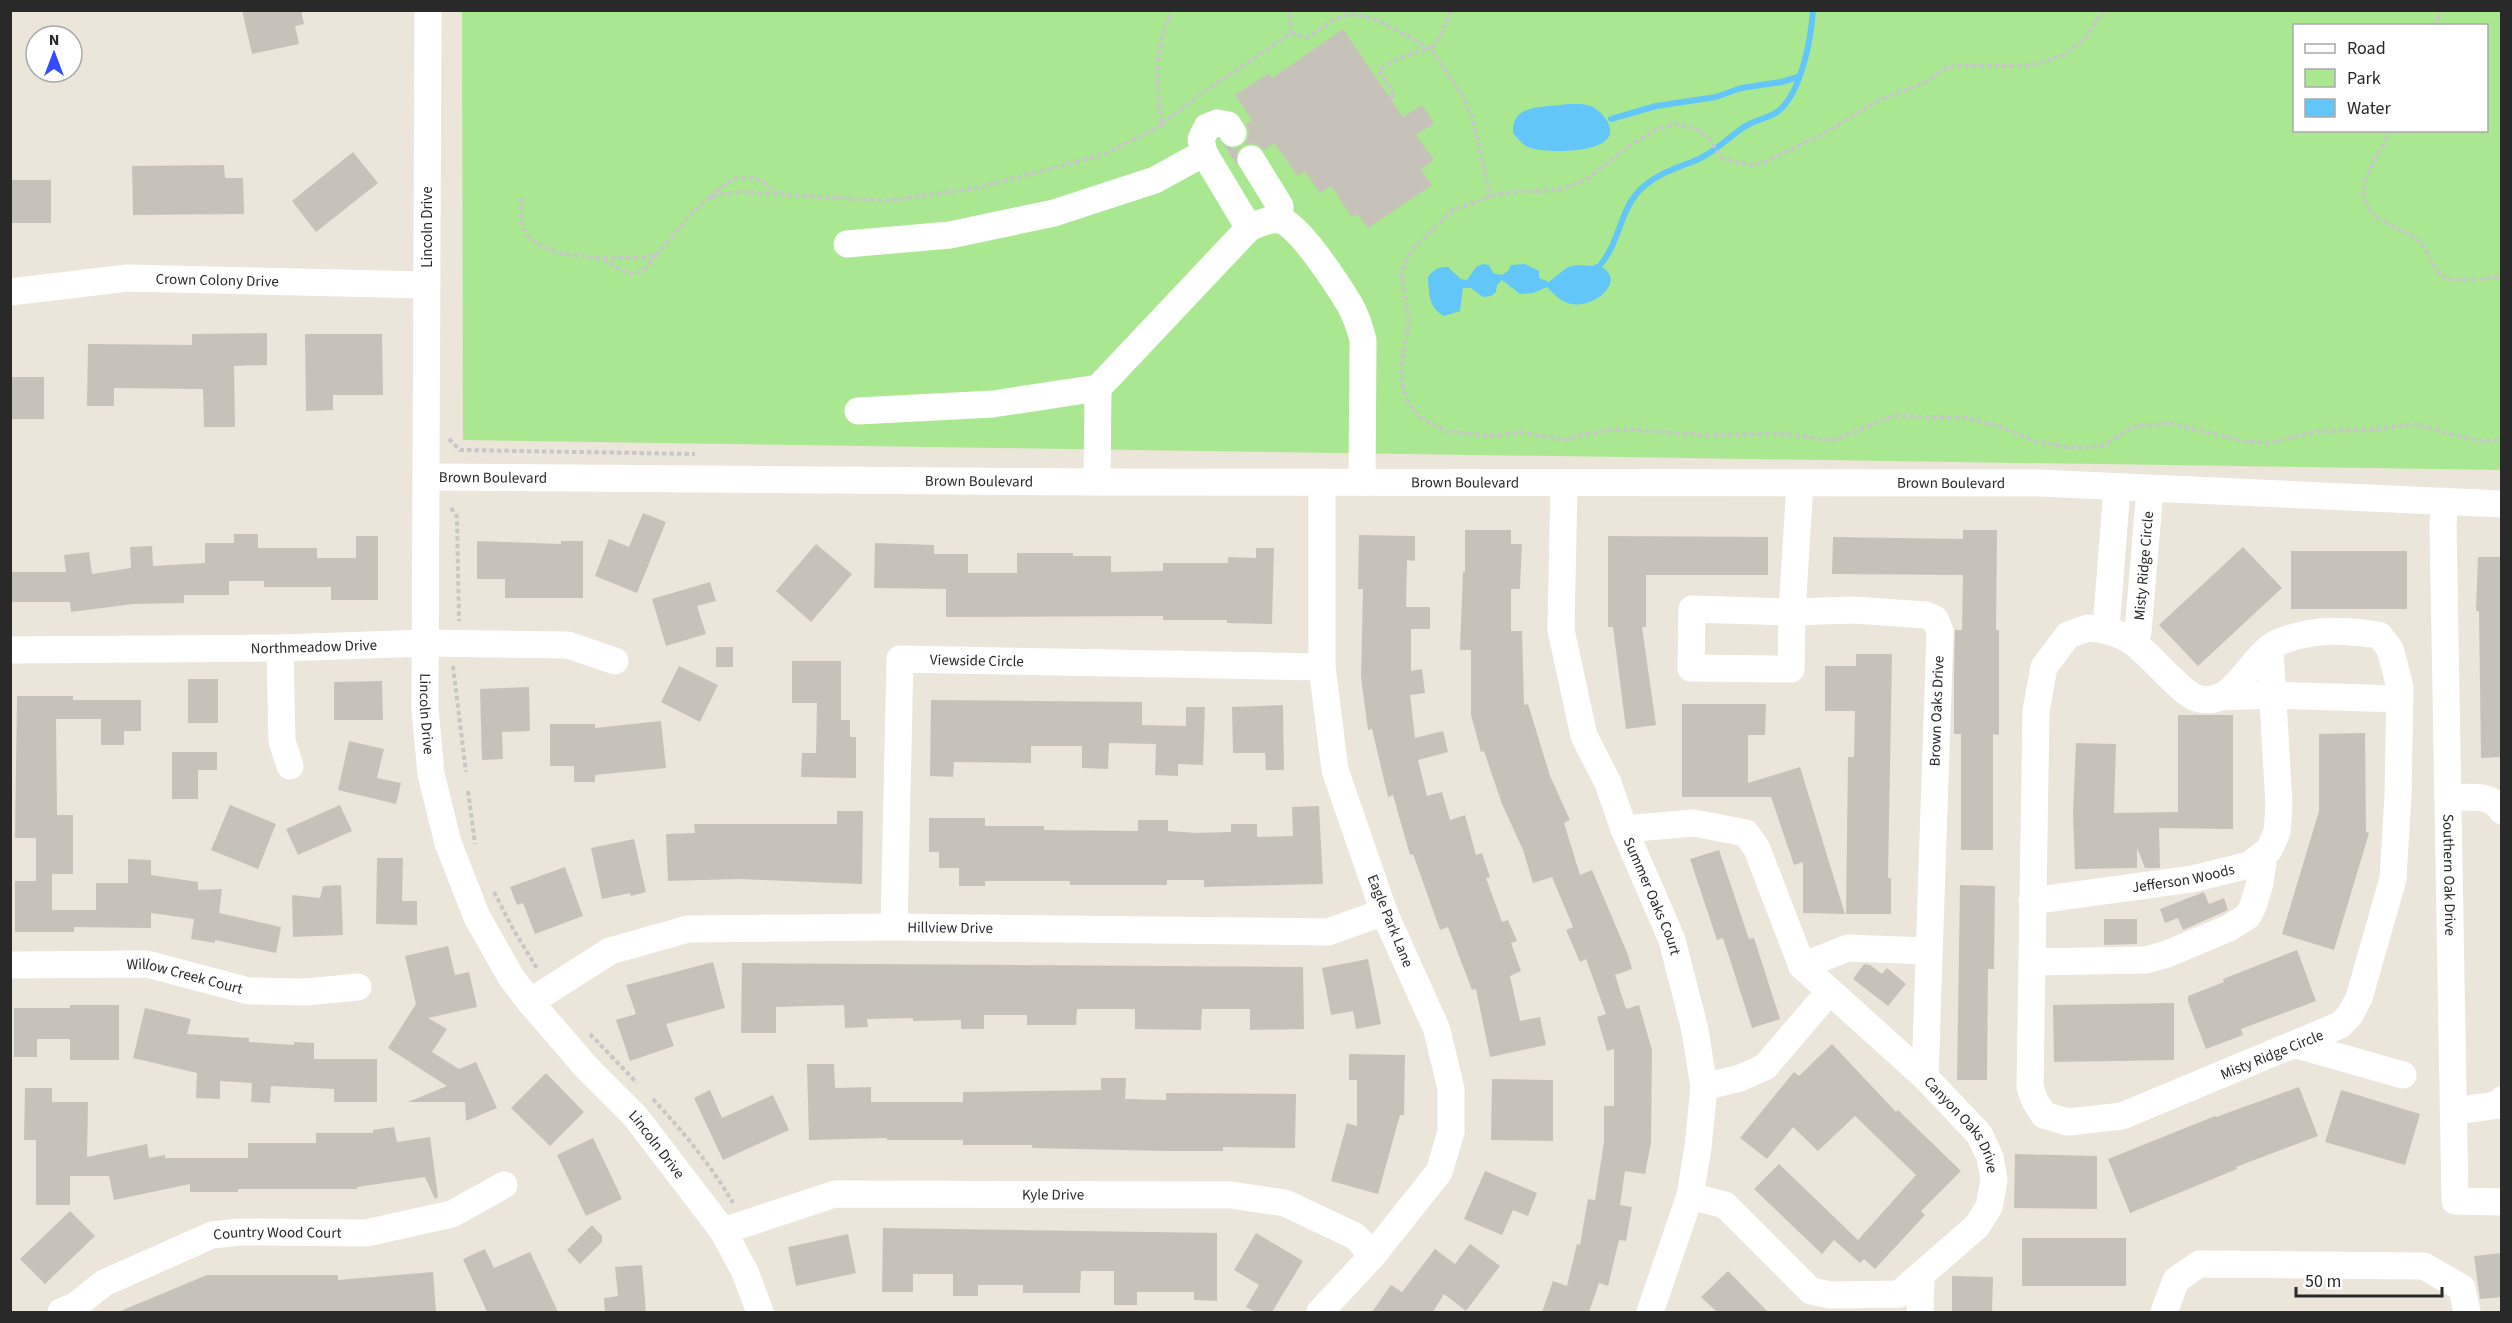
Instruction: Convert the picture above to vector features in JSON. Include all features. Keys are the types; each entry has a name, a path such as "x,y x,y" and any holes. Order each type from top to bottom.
{"street":[{"name":"Lincoln Drive","path":"428,10 425,709 431,774 448,843 477,917 511,977 587,1068 635,1116 730,1220 745,1272 760,1312"},
{"path":"1233,133 1228,125 1217,123 1207,127 1201,140 1204,153 1249,228"},
{"path":"847,244 950,235 1054,213 1155,180 1204,153"},
{"path":"1251,159 1280,206 1280,220"},
{"path":"858,411 993,404 1098,387 1249,228 1263,221 1280,220 1294,228 1306,242 1350,305 1358,323 1363,340 1362,482"},
{"name":"Crown Colony Drive","path":"10,292 128,278 427,285"},
{"path":"1097,482 1098,387"},
{"name":"Brown Boulevard","path":"427,477 1322,483 2039,483 2502,504"},
{"name":"Eagle Park Lane","path":"1320,1312 1374,1255 1439,1172 1451,1132 1451,1089 1437,1030 1384,912 1335,771 1322,667 1322,483"},
{"name":"Summer Oaks Court","path":"1564,483 1561,630 1584,736 1608,783 1624,829 1672,940 1695,1030 1704,1087 1690,1196 1650,1312"},
{"name":"Brown Oaks Drive","path":"1800,483 1792,612 1854,610 1926,615 1935,619 1940,631 1925,1077"},
{"path":"2106,629 2117,488"},
{"name":"Misty Ridge Circle","path":"2134,641 2138,632 2150,489"},
{"name":"Southern Oak Drive","path":"2445,501 2443,525 2455,1201 2502,1202"},
{"name":"Misty Ridge Circle","path":"2088,628 2106,629 2134,641 2186,692 2201,699 2219,697 2233,688 2277,643 2334,629 2379,635 2390,649 2400,687 2398,795 2393,879 2359,998 2350,1015 2340,1025 2297,1045 2122,1116 2068,1122 2044,1115 2030,1087 2036,711 2044,667 2068,635 2088,628"},
{"name":"Northmeadow Drive","path":"10,650 280,648 426,643 568,645 615,661"},
{"path":"280,648 282,741 290,766"},
{"path":"2032,962 2146,960 2167,954 2229,928 2248,916 2260,883 2264,854 2269,850 2277,832 2279,806 2270,648"},
{"name":"Viewside Circle","path":"894,927 900,659 1322,667"},
{"path":"2219,697 2272,695 2400,699"},
{"path":"2448,798 2485,797 2498,804 2502,811"},
{"name":"Canyon Oaks Drive","path":"1624,829 1694,824 1746,833 1757,849 1802,966 1925,1077 1979,1134 1990,1157 1994,1180 1989,1207 1977,1226 1899,1294 1831,1295 1811,1291 1725,1204 1690,1196"},
{"name":"Jefferson Woods","path":"2032,901 2192,879 2249,865 2264,854"},
{"name":"Hillview Drive","path":"530,1002 610,951 688,929 894,927 1328,932 1384,912"},
{"path":"1802,966 1848,948 1928,951"},
{"name":"Willow Creek Court","path":"10,965 147,964 249,991 306,992 358,987"},
{"path":"1704,1087 1740,1078 1765,1067 1829,992"},
{"path":"2297,1045 2403,1075"},
{"path":"2454,1111 2498,1105 2502,1100"},
{"name":"Country Wood Court","path":"61,1312 75,1306 104,1283 212,1235 241,1232 366,1233 452,1214 504,1185"},
{"name":"Kyle Drive","path":"730,1220 835,1194 1231,1195 1285,1203 1355,1236 1374,1255"},
{"path":"2164,1312 2176,1280 2199,1264 2424,1266 2462,1288 2467,1312"},
{"path":"1920,1312 1921,1276"}],"path":[{"path":"1161,125 1156,68 1164,28 1173,10"},
{"path":"1290,10 1291,33"},
{"path":"1390,98 1395,95 1379,70 1413,52 1431,49 1441,34 1451,10"},
{"path":"2104,10 2085,39 2064,55 2037,64 1955,66 1946,69 1926,82 1879,100 1821,135 1763,163 1736,164 1723,159 1707,136 1689,126 1675,124 1659,128 1630,145 1586,180 1558,190 1532,190 1491,196 1453,210 1413,249 1405,263 1402,275 1409,321 1401,368 1405,397 1419,417 1446,431 1490,436 1519,432 1565,440 1617,429 1706,435 1798,435 1834,440 1898,416 1967,418 1999,426 2035,441 2066,447 2088,448 2104,445 2133,427 2170,423 2243,441 2270,443 2318,431 2371,430 2414,424 2483,441 2502,440"},
{"path":"2434,24 2442,10"},
{"path":"1291,33 1307,38 1339,17 1356,14 1372,18 1431,49 1462,94 1473,119 1491,196"},
{"path":"709,198 726,194 777,194 886,201 977,188 1105,154 1161,125 1204,92 1291,33"},
{"path":"2389,132 2366,180 2365,203 2374,216 2406,232 2422,244 2439,273 2447,279 2502,278"},
{"path":"602,258 626,273 638,274 648,267 693,212 721,185 735,177 750,177 769,186 777,194"},
{"path":"522,198 522,225 528,236 541,246 563,254 602,258 643,258 658,253"},
{"path":"451,508 457,517 459,628"},
{"path":"451,663 454,669 466,772"},
{"path":"468,791 474,842 478,852"},
{"path":"494,892 539,974"},
{"path":"586,1029 642,1088"},
{"path":"653,1099 690,1140 721,1182 730,1220"}],"green space":[{"path":"462,11 2501,11 2501,470 463,440"}],"water":[{"path":"1584,104 1597,109 1605,118 1610,130 1607,139 1585,149 1554,151 1528,147 1513,133 1517,116 1523,112 1540,107"},
{"path":"1483,264 1489,265 1493,273 1502,275 1511,265 1525,264 1539,271 1539,278 1549,282 1568,267 1596,264 1607,270 1611,278 1604,293 1585,303 1565,302 1547,287 1533,293 1520,294 1502,280 1497,285 1496,292 1491,296 1483,297 1471,288 1463,288 1460,311 1444,316 1435,308 1430,299 1428,277 1430,274 1442,267 1448,267 1461,279 1467,280 1476,267"}],"building":[{"path":"242,10 301,10 304,24 295,26 299,44 252,54"},
{"path":"1343,29 1403,117 1422,105 1434,123 1416,135 1434,160 1421,169 1432,185 1368,228 1357,214 1352,217 1331,186 1320,193 1305,171 1298,176 1274,143 1264,150 1251,143 1243,145 1237,152 1237,165 1223,144 1234,149 1242,146 1249,132 1246,124 1252,120 1235,95 1269,73 1272,78"},
{"path":"353,152 378,183 316,232 292,201"},
{"path":"224,165 225,178 243,178 244,214 133,215 132,166"},
{"path":"10,180 51,180 51,223 10,223"},
{"path":"267,333 267,365 234,366 235,427 204,427 203,389 114,388 114,406 87,406 88,344 192,345 192,334"},
{"path":"305,334 382,334 383,395 333,395 333,410 306,411"},
{"path":"10,377 44,377 44,419 10,419"},
{"path":"643,513 666,522 637,593 595,576 609,539 629,547"},
{"path":"1465,530 1511,530 1511,544 1522,544 1520,589 1511,589 1511,631 1522,631 1524,705 1528,704 1550,776 1570,820 1564,823 1580,875 1592,870 1628,955 1632,969 1615,975 1626,1009 1639,1005 1652,1050 1651,1143 1645,1174 1625,1171 1620,1205 1632,1207 1626,1241 1619,1240 1608,1286 1599,1283 1589,1312 1542,1312 1553,1281 1567,1286 1577,1244 1580,1245 1588,1199 1595,1200 1604,1142 1604,1106 1614,1106 1614,1049 1607,1051 1597,1017 1606,1014 1586,959 1580,962 1566,930 1573,927 1552,877 1533,883 1523,850 1502,804 1484,751 1481,752 1471,715 1471,650 1460,650"},
{"path":"1963,530 1997,530 1996,630 1999,630 1999,735 1993,734 1993,850 1961,850 1961,734 1954,734 1954,672 1955,630 1962,630 1963,575 1832,574 1833,537 1963,539"},
{"path":"234,534 258,534 258,548 317,548 317,558 356,558 356,536 378,536 378,600 331,600 331,587 264,587 264,581 229,581 229,595 184,595 184,603 133,604 71,612 70,602 10,602 10,572 66,572 64,555 89,552 92,574 131,568 130,547 152,546 153,566 205,563 205,543 234,543"},
{"path":"1359,535 1415,536 1415,561 1407,560 1406,607 1430,607 1430,629 1411,629 1411,671 1422,669 1425,693 1410,695 1415,738 1443,731 1448,752 1418,760 1427,796 1442,792 1450,820 1465,815 1476,855 1482,853 1490,877 1486,878 1502,922 1508,920 1517,941 1511,943 1521,971 1510,976 1520,1021 1540,1017 1546,1045 1490,1057 1476,989 1472,990 1448,927 1440,930 1413,854 1410,855 1393,795 1388,797 1372,729 1368,730 1361,677 1363,589 1358,589"},
{"path":"1608,536 1768,537 1768,575 1646,575 1646,627 1642,627 1656,725 1626,729 1613,627 1608,627"},
{"path":"477,541 561,544 561,541 583,541 583,598 505,598 505,579 477,579"},
{"path":"875,543 934,545 934,554 968,554 968,573 1017,573 1017,553 1111,556 1111,572 1163,571 1163,563 1228,563 1228,557 1256,558 1256,548 1274,548 1272,624 1227,623 1227,620 1163,620 1163,616 946,617 946,589 874,588"},
{"path":"816,544 852,574 811,622 776,591"},
{"path":"2243,547 2282,588 2198,666 2159,625"},
{"path":"2291,551 2407,551 2407,609 2291,609"},
{"path":"2478,557 2502,557 2502,757 2481,758 2479,611 2476,611"},
{"path":"710,582 716,601 697,606 706,634 666,646 652,599"},
{"path":"716,647 733,647 733,667 716,667"},
{"path":"1856,654 1892,654 1888,878 1891,878 1891,914 1846,914 1848,757 1854,757 1855,711 1825,711 1825,666 1856,666"},
{"path":"792,661 841,661 841,720 850,720 850,737 856,737 856,778 801,777 802,753 816,753 817,703 792,703"},
{"path":"679,666 718,685 700,722 661,702"},
{"path":"188,679 218,679 218,723 188,723"},
{"path":"382,681 383,720 334,720 334,682"},
{"path":"529,687 530,731 502,732 503,759 482,760 480,689"},
{"path":"17,696 73,696 73,700 141,700 141,731 124,731 124,745 101,745 101,719 56,719 57,815 73,815 73,874 52,874 52,910 96,910 96,883 128,883 128,859 151,860 151,875 198,882 198,890 222,889 219,913 281,927 276,953 215,940 215,943 191,939 194,919 151,913 151,928 74,927 74,932 15,932 15,881 36,881 36,838 15,838"},
{"path":"931,700 1142,702 1142,725 1186,726 1186,707 1205,707 1203,765 1178,764 1178,776 1155,775 1156,744 1109,743 1108,769 1082,768 1082,746 1031,746 1031,763 954,762 953,777 930,776"},
{"path":"1682,704 1766,704 1765,735 1748,735 1748,783 1800,767 1845,914 1803,913 1803,862 1794,865 1771,797 1682,797"},
{"path":"1283,705 1284,770 1266,770 1265,753 1233,753 1232,707"},
{"path":"2178,715 2233,715 2233,829 2159,828 2160,868 2145,868 2137,848 2137,868 2075,869 2073,814 2076,743 2116,744 2114,813 2178,812"},
{"path":"661,721 666,768 595,775 595,782 574,782 574,766 550,766 550,724 595,724 595,728"},
{"path":"2365,733 2366,832 2369,833 2334,950 2282,934 2319,811 2319,734"},
{"path":"349,741 384,749 377,778 401,783 396,804 338,790"},
{"path":"172,752 217,752 217,770 198,770 198,799 172,799"},
{"path":"230,805 276,824 258,869 211,850"},
{"path":"340,805 352,831 298,855 286,829"},
{"path":"1319,806 1323,884 1204,887 1204,880 1167,880 1167,885 1070,885 1070,881 985,881 985,886 959,886 959,868 939,868 939,852 929,852 929,818 985,818 985,826 1044,826 1044,830 1138,831 1138,820 1168,820 1168,831 1197,833 1231,832 1231,824 1257,824 1257,837 1293,836 1292,807"},
{"path":"837,811 863,811 862,884 738,879 668,881 666,834 695,833 694,824 837,824"},
{"path":"634,839 646,892 602,899 591,848"},
{"path":"1719,850 1749,939 1754,938 1780,1019 1752,1028 1723,938 1717,940 1690,859"},
{"path":"377,858 403,858 402,901 417,901 417,925 376,924"},
{"path":"565,867 583,916 535,934 523,903 517,905 510,887"},
{"path":"341,885 343,935 293,937 292,895 320,898 323,886"},
{"path":"1960,885 1995,886 1994,969 1988,969 1987,1080 1957,1080"},
{"path":"2204,892 2209,904 2224,898 2228,910 2183,930 2178,918 2165,923 2160,909"},
{"path":"2104,919 2137,919 2137,944 2104,945"},
{"path":"448,946 455,975 469,972 477,1007 428,1018 447,1029 432,1052 459,1069 476,1062 497,1108 466,1121 465,1102 408,1102 447,1086 388,1048 416,1004 405,956"},
{"path":"2297,950 2316,1001 2241,1029 2243,1035 2206,1049 2188,1002 2188,996 2224,982 2223,979"},
{"path":"1368,959 1381,1024 1356,1029 1353,1011 1331,1015 1322,968"},
{"path":"713,962 725,1008 666,1024 674,1046 630,1061 616,1020 636,1014 626,985"},
{"path":"742,963 1303,967 1304,1029 1250,1030 1250,1009 1202,1009 1201,1030 1135,1029 1135,1009 1077,1009 1076,1025 1027,1025 1027,1015 984,1015 984,1029 961,1029 961,1020 913,1021 913,1018 867,1019 868,1027 845,1028 844,1005 776,1007 776,1033 741,1033"},
{"path":"1864,964 1870,965 1882,974 1887,968 1906,984 1888,1006 1853,979"},
{"path":"2174,1003 2174,1060 2054,1062 2053,1005"},
{"path":"70,1005 119,1005 119,1060 70,1060 70,1039 37,1039 37,1057 14,1057 14,1008 70,1008"},
{"path":"145,1008 191,1019 187,1034 249,1038 249,1042 294,1045 294,1042 314,1043 314,1059 377,1059 377,1102 334,1102 334,1089 271,1086 270,1103 251,1102 252,1083 220,1081 220,1099 196,1098 197,1073 133,1058"},
{"path":"1832,1044 1896,1112 1898,1110 1961,1171 1921,1211 1925,1215 1875,1269 1864,1259 1860,1263 1834,1240 1822,1254 1754,1189 1779,1164 1858,1240 1916,1175 1855,1116 1818,1151 1793,1127 1767,1159 1740,1138 1794,1072 1799,1076"},
{"path":"1349,1054 1405,1055 1404,1115 1400,1115 1378,1194 1331,1181 1347,1123 1357,1126 1357,1080 1349,1080"},
{"path":"807,1064 834,1064 835,1088 871,1087 871,1102 963,1102 963,1092 1101,1090 1101,1078 1126,1078 1125,1099 1166,1100 1166,1093 1296,1094 1295,1148 1223,1147 1223,1151 1166,1151 1032,1148 1032,1145 963,1145 963,1140 887,1140 887,1138 809,1140"},
{"path":"546,1073 584,1112 550,1146 511,1108"},
{"path":"1492,1079 1553,1080 1553,1141 1491,1140"},
{"path":"2299,1087 2318,1136 2236,1167 2237,1169 2130,1213 2108,1159 2215,1116"},
{"path":"25,1088 52,1088 52,1102 88,1102 87,1157 147,1144 149,1158 165,1155 165,1158 248,1158 248,1143 316,1143 316,1133 373,1133 373,1130 394,1127 397,1142 430,1137 438,1197 435,1199 425,1177 357,1187 357,1189 238,1189 238,1192 190,1192 190,1184 114,1200 109,1176 70,1176 70,1205 36,1205 36,1140 24,1140"},
{"path":"710,1090 722,1118 773,1095 789,1130 723,1160 694,1098"},
{"path":"2341,1090 2420,1114 2405,1165 2325,1142"},
{"path":"593,1138 622,1199 586,1216 557,1155"},
{"path":"2015,1154 2097,1156 2097,1209 2014,1208"},
{"path":"1485,1171 1537,1193 1528,1216 1513,1210 1502,1235 1464,1219"},
{"path":"70,1211 95,1236 45,1284 20,1259"},
{"path":"592,1225 602,1236 602,1242 580,1264 567,1250"},
{"path":"883,1228 1217,1233 1217,1301 1194,1300 1194,1292 1137,1292 1137,1305 1114,1305 1114,1271 1081,1271 1080,1293 1023,1293 1023,1285 978,1285 978,1296 953,1296 953,1274 913,1274 913,1292 882,1292"},
{"path":"1256,1233 1303,1261 1272,1312 1255,1312 1246,1307 1259,1285 1234,1270"},
{"path":"848,1234 856,1273 796,1286 788,1247"},
{"path":"2022,1238 2126,1238 2126,1286 2022,1286"},
{"path":"1470,1244 1500,1266 1466,1311 1444,1294 1433,1312 1372,1312 1391,1285 1402,1292 1435,1249 1455,1264"},
{"path":"485,1249 494,1268 530,1252 558,1312 487,1312 463,1259"},
{"path":"2502,1253 2502,1297 2480,1299 2474,1256"},
{"path":"642,1265 646,1312 605,1312 604,1298 618,1296 615,1267"},
{"path":"1728,1271 1768,1312 1717,1312 1701,1297"},
{"path":"433,1272 436,1312 118,1312 207,1275 338,1275 338,1280"},
{"path":"1952,1276 1993,1277 1992,1312 1952,1312"}],"waterway":[{"path":"1601,264 1613,244 1629,205 1642,188 1662,174 1705,156 1744,127 1777,112 1785,104 1803,66 1813,10"},
{"path":"1611,119 1656,106 1716,97 1741,88 1798,77"}]}
